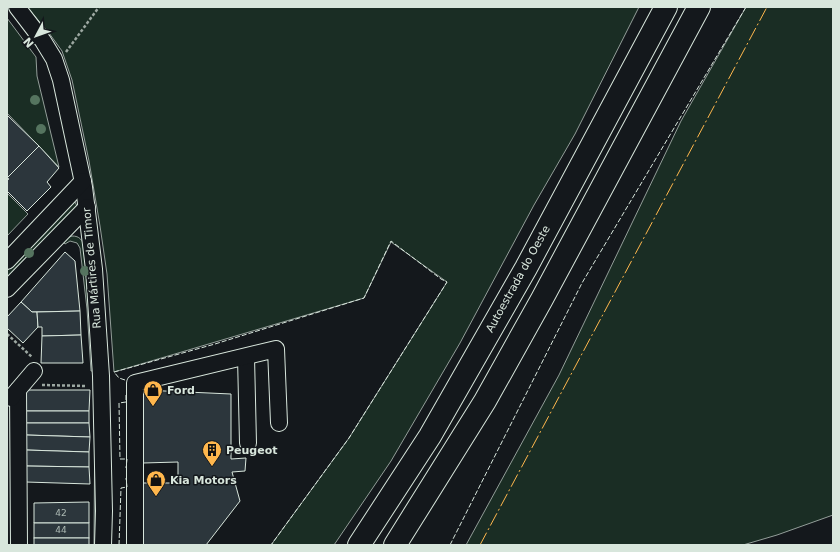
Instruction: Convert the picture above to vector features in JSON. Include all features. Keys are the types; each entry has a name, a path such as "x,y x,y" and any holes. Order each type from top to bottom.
{"highway":[{"name":"Autoestrada do Oeste","path":"359,545 437,423 526,268 666,7"},
{"path":"395,545 485,401 699,7"}],"street":[{"name":"Rua Mártires de Timor","path":"17,7 43,41 54,59 61,80 83,181 92,250 101,376 104,511 103,545"},
{"path":"7,261 83,181"},
{"path":"7,288 86,207"},
{"path":"68,226 77,231 86,240 92,250"},
{"path":"135,545 135,383 276,349 279,423"},
{"path":"246,356 248,443"},
{"path":"7,402 34,371"},
{"path":"18,390 13,505 19,545"}],"path":[{"path":"64,55 99,7"},
{"path":"7,334 36,360 34,371 40,385 93,387"}],"green space":[{"path":"27,7 639,7 575,134 534,205 460,343 391,461 334,545 271,545 349,438 447,282 391,242 364,298 114,372 107,274 89,161 72,80 62,51"},
{"path":"746,7 833,7 833,515 777,535 743,545 466,545 559,375 681,121"},
{"path":"7,18 36,57 37,76 59,167 7,113"},
{"path":"7,193 28,214 7,236"},
{"path":"72,202 75,202 77,206 7,279 7,271"},
{"path":"72,236 80,239 85,247 95,371 91,371 87,309 80,248 77,243 70,241 65,244 62,240"},
{"path":"95,392 97,545 94,545"}],"building":[{"path":"7,115 39,146 7,178"},
{"path":"39,146 59,168 47,182 51,187 27,211 7,191 7,180 9,179 7,178"},
{"path":"65,252 75,261 80,311 32,312 21,302"},
{"path":"21,302 32,312 37,312 38,327 23,343 7,328 7,317"},
{"path":"80,311 81,335 42,336 42,327 38,327 37,312"},
{"path":"81,335 83,363 41,363 42,336"},
{"path":"26,390 90,390 89,411 26,411"},
{"name":"Peugeot","path":"143,390 231,394 231,459 246,458 245,471 232,472 240,501 206,545 141,545 142,483 178,483 178,462 143,463"},
{"path":"26,411 89,411 89,423 25,423"},
{"path":"25,423 89,423 90,437 26,435"},
{"path":"26,435 90,437 89,452 26,450"},
{"path":"26,450 89,452 89,467 26,466"},
{"path":"26,466 89,467 90,484 26,482"},
{"path":"89,502 89,523 34,523 34,503"},
{"path":"34,523 89,523 89,538 34,538"},
{"path":"34,538 89,538 89,545 34,545"}],"fence":[{"path":"450,545 582,283 746,7"},
{"path":"125,380 119,378 114,372 215,344 364,298 391,241 447,282 349,438 271,545"},
{"path":"126,395 126,402 119,403 120,459 127,459 126,468"},
{"path":"119,545 121,488 127,487 126,478"}],"power":[{"path":"480,545 767,7"}],"place":[{"name":"Ford","path":"153,407"},
{"name":"Peugeot","path":"212,467"},
{"name":"Kia Motors","path":"156,497"}]}
